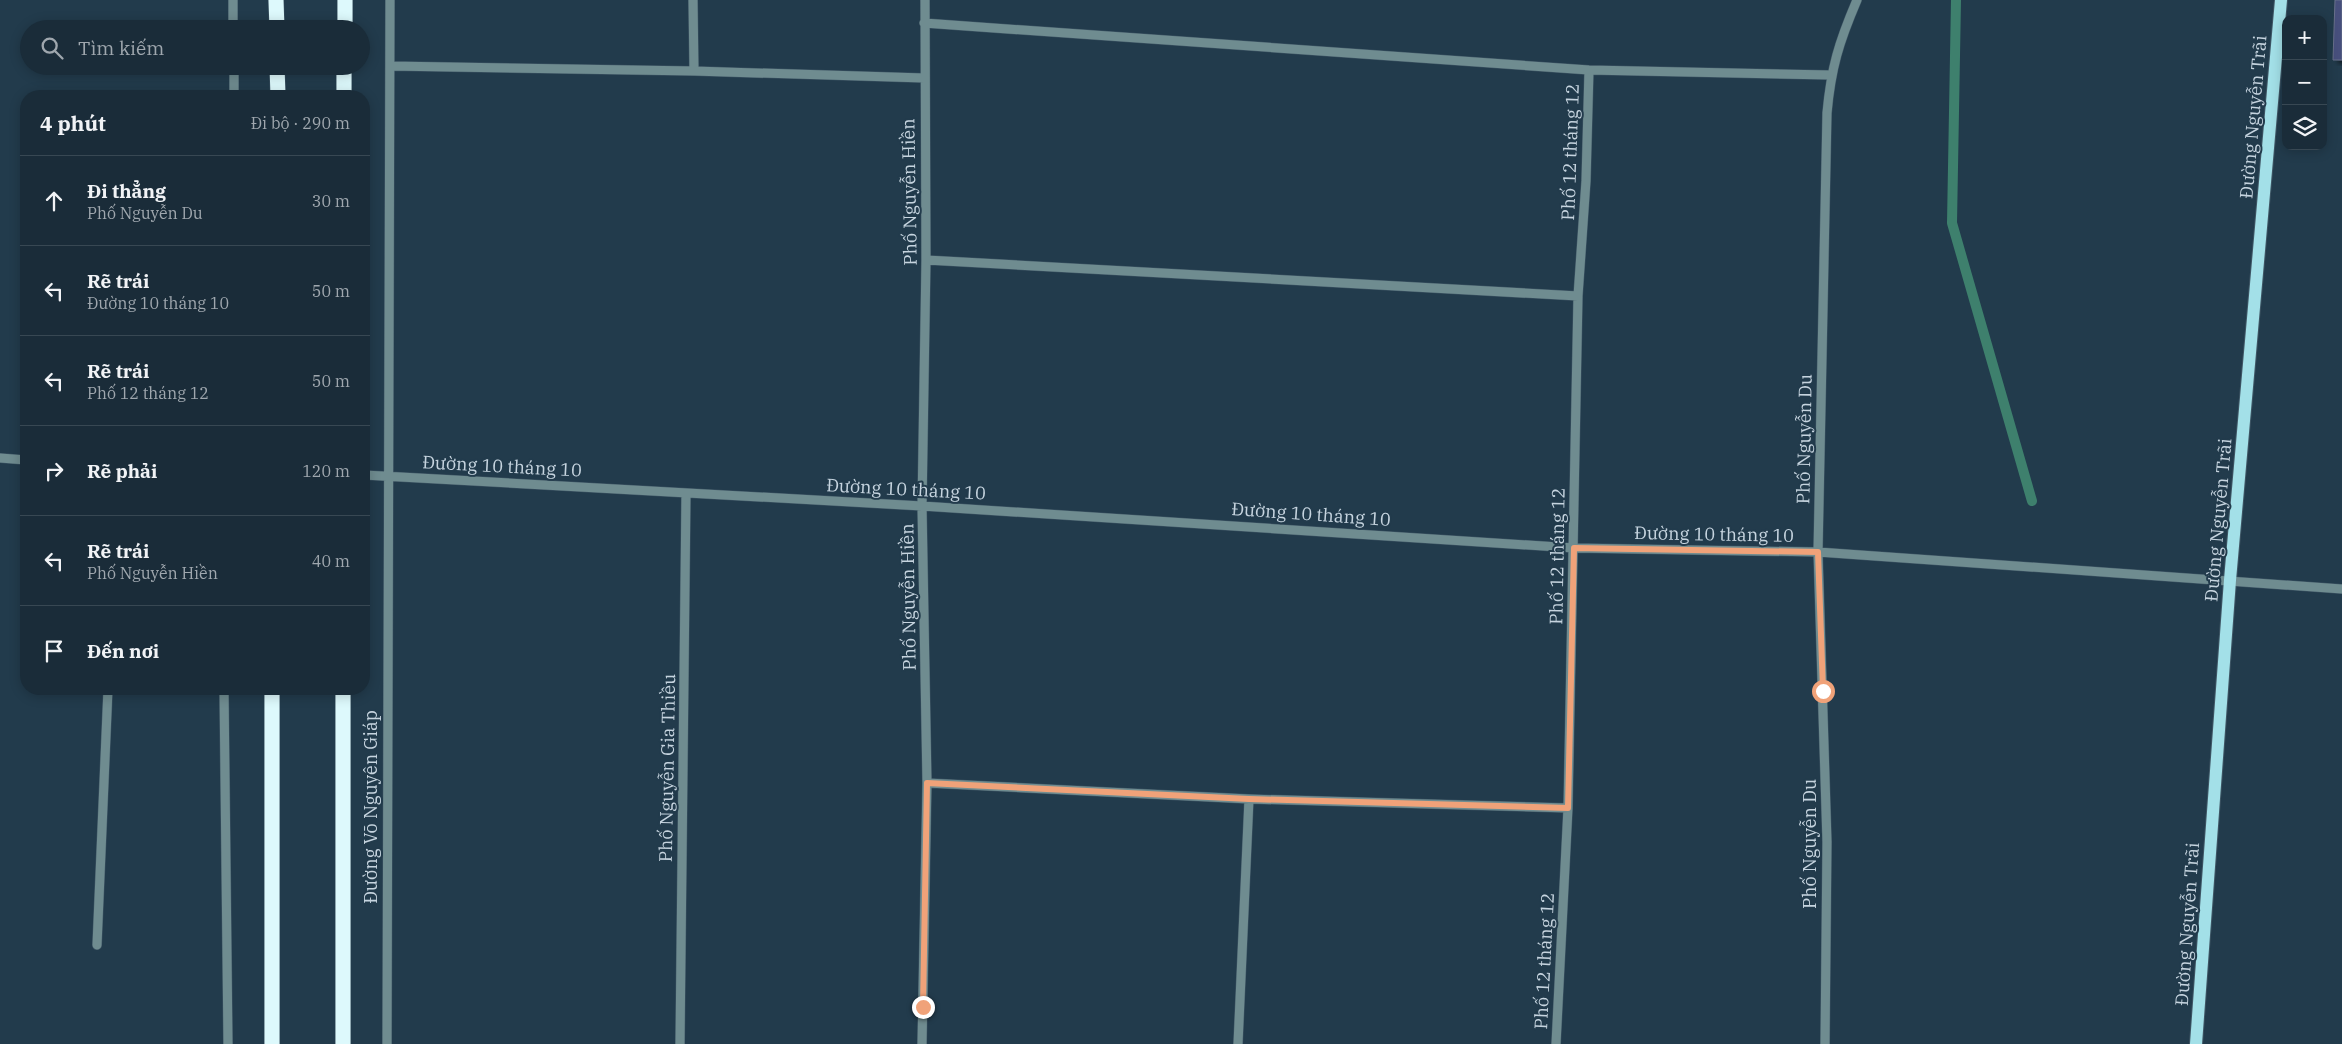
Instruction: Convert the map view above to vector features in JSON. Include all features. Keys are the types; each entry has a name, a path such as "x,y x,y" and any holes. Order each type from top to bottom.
{"highway":[{"path":"276,0 276,20"},
{"path":"344,20 345,0"},
{"path":"277,75 278,90"},
{"path":"344,75 344,90"},
{"path":"272,695 272,1044"},
{"name":"Đường Võ Nguyên Giáp","path":"343,695 343,1044"}],"main road":[{"name":"Đường Nguyễn Trãi","path":"2196,1044 2230,580 2281,0"}],"street":[{"path":"233,0 234,20"},
{"name":"Đường Võ Nguyên Giáp","path":"387,1044 390,0"},
{"path":"693,0 694,71"},
{"name":"Phố Nguyễn Hiền","path":"922,1044 927,783 922,506 926,260 925,0"},
{"name":"Phố Nguyễn Du","path":"1825,1044 1827,842 1818,552 1827,113 1830,75 1838,46 1857,0"},
{"path":"924,23 1589,70 1830,75"},
{"path":"390,66 694,71 924,78"},
{"name":"Phố 12 tháng 12","path":"1556,1044 1568,808 1578,296 1586,181 1589,70"},
{"path":"234,75 234,90"},
{"path":"926,260 1578,296"},
{"path":"0,458 20,460"},
{"name":"Đường 10 tháng 10","path":"370,475 922,506 1574,548 1818,552 2342,589"},
{"name":"Phố Nguyễn Gia Thiều","path":"680,1044 686,493"},
{"path":"97,946 108,695"},
{"path":"224,695 228,1044"},
{"path":"927,783 1249,799 1568,808"},
{"path":"1238,1044 1249,799"}],"building":[{"path":"2335,0 2342,0 2342,60 2333,60"}],"waterway":[{"path":"1956,0 1952,223 2032,501"}],"route":[{"path":"923,1007 927,783 1249,799 1568,808 1574,548 1818,552 1823,691"}]}
